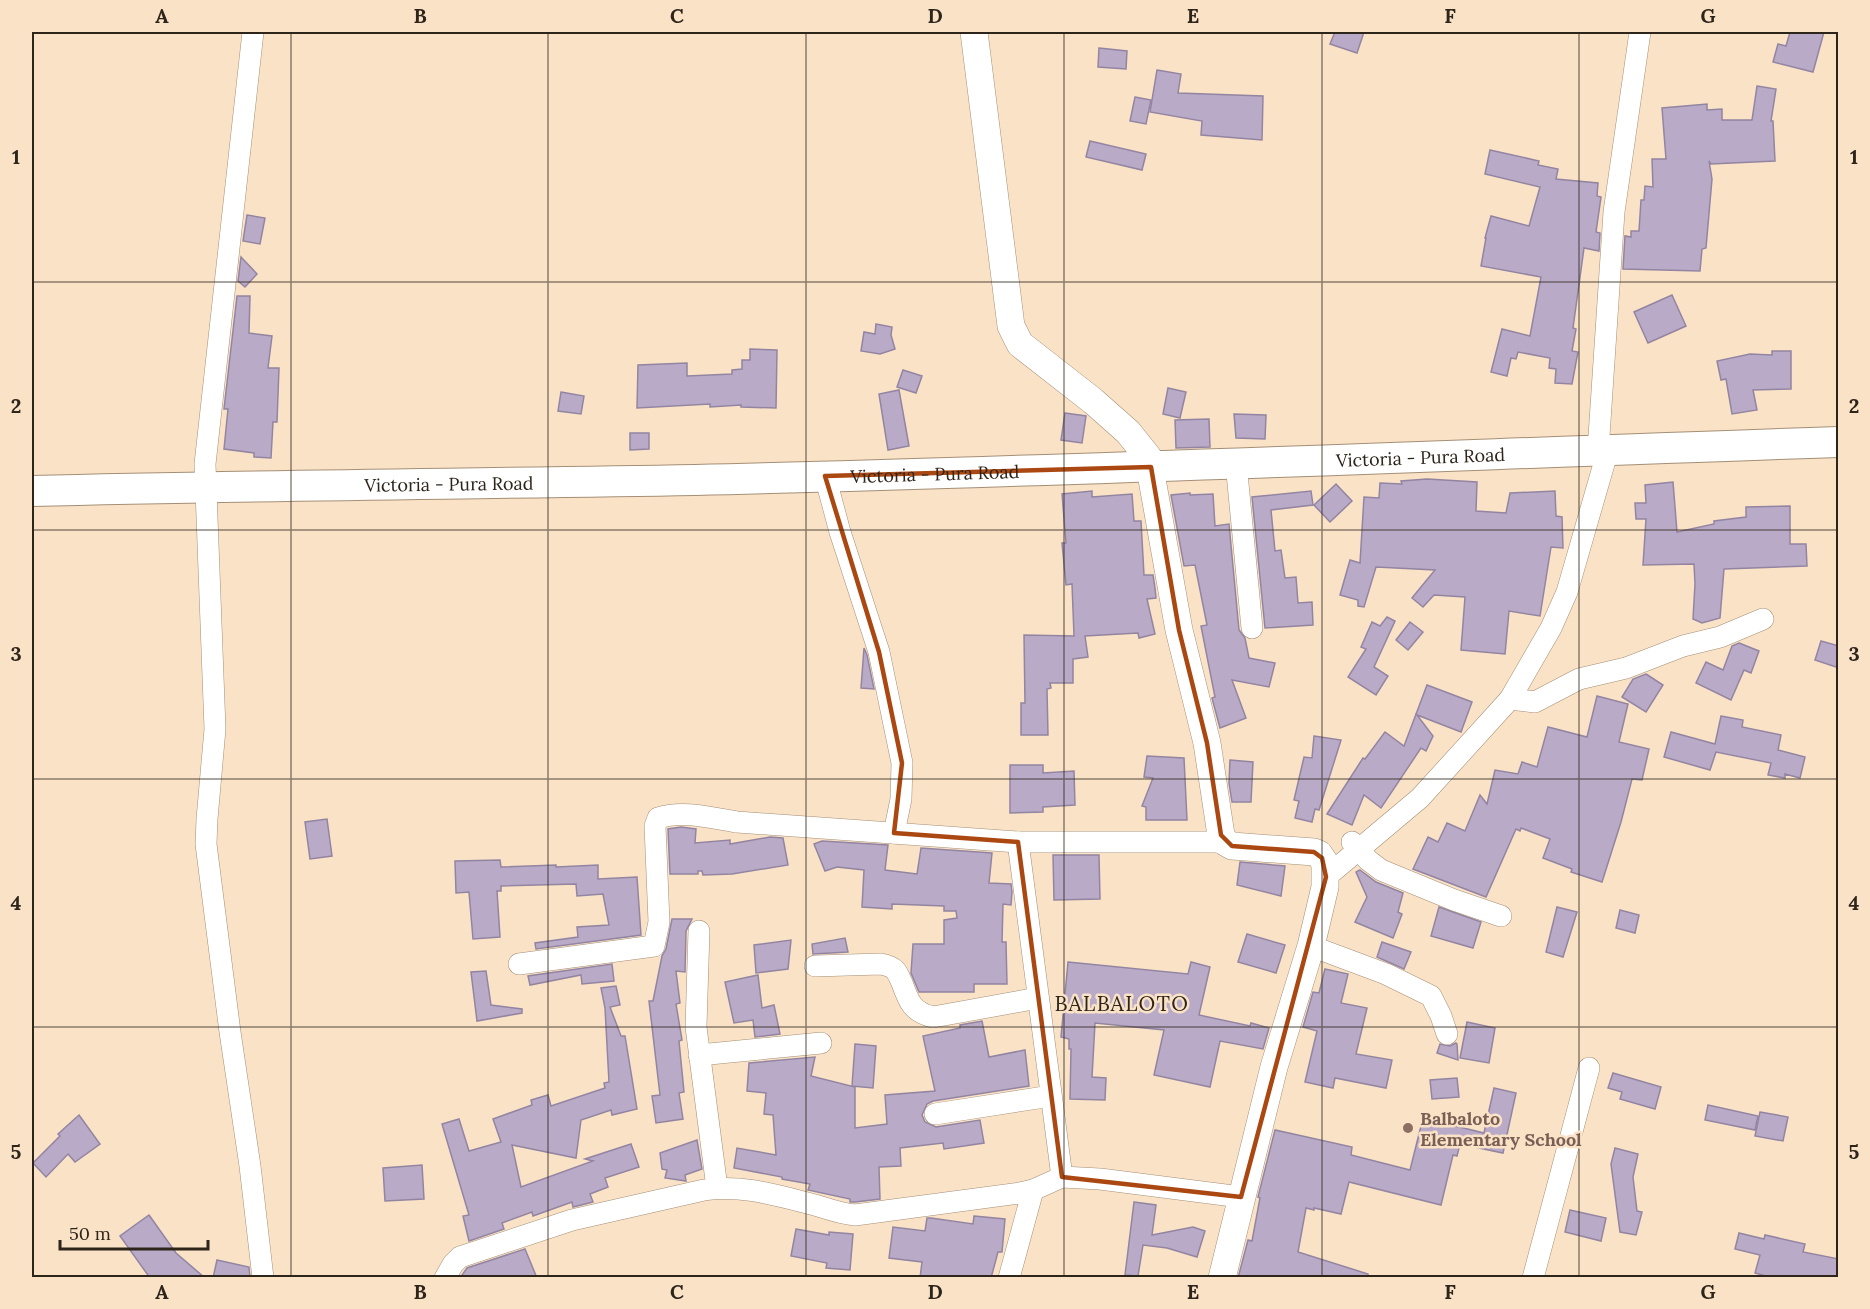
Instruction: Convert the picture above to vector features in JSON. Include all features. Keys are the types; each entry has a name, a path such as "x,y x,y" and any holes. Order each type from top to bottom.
{"main road":[{"name":"Victoria - Pura Road","path":"32,491 205,486 694,480 1839,442"}],"street":[{"path":"253,32 206,441 205,486 215,729 206,844 263,1278"},
{"path":"974,32 1009,314 1015,337 1020,344 1093,401 1128,432 1145,452 1151,466 1179,630 1207,743 1221,835 1225,842"},
{"path":"1326,877 1360,844 1420,798 1510,699 1551,628 1567,592 1577,563 1603,451 1614,212 1640,32"},
{"path":"1236,463 1252,628"},
{"path":"825,476 840,532 879,652 902,763 901,799 894,833"},
{"path":"1510,699 1535,702 1579,679 1626,668 1683,646 1720,638 1763,619"},
{"path":"519,964 654,946 659,922 655,826 658,818 668,815 680,814 737,822 1018,842 1225,842 1232,846 1314,852 1360,844"},
{"path":"1018,842 1062,1177"},
{"path":"1360,844 1373,864 1390,874 1501,916"},
{"path":"1222,1278 1274,1067 1311,946 1326,877 1322,858 1314,852"},
{"path":"699,931 696,1027 717,1188"},
{"path":"1311,946 1386,974 1431,996 1447,1035"},
{"path":"815,966 882,964 889,966 896,970 913,1007 921,1014 933,1017 1038,998"},
{"path":"699,1055 822,1043"},
{"path":"1533,1278 1589,1068"},
{"path":"935,1114 1051,1096"},
{"path":"445,1278 460,1257 572,1220 717,1188 771,1194 843,1214 855,1215 1033,1190 1062,1177 1100,1179 1241,1197"},
{"path":"1009,1278 1033,1190"}],"highlighted area":[{"path":"1151,467 1179,630 1207,743 1221,835 1232,846 1314,852 1322,858 1326,877 1241,1197 1062,1177 1018,842 894,833 902,763 879,652 825,476"}],"building":[{"path":"1335,32 1364,32 1357,53 1330,44"},
{"path":"1790,32 1824,32 1813,72 1773,62 1778,44 1786,46"},
{"path":"1099,48 1127,51 1126,69 1098,67"},
{"path":"1157,70 1181,74 1178,93 1263,96 1262,140 1201,135 1202,121 1150,112"},
{"path":"1757,86 1776,89 1771,121 1773,121 1775,161 1711,164 1709,161 1712,179 1706,248 1702,249 1700,271 1623,269 1625,236 1631,237 1631,231 1639,231 1641,200 1644,200 1645,186 1653,187 1652,159 1666,159 1662,108 1707,104 1707,110 1722,109 1722,120 1752,120"},
{"path":"1135,97 1151,100 1146,124 1130,121"},
{"path":"1090,141 1146,154 1142,170 1086,157"},
{"path":"1490,150 1539,161 1538,165 1558,169 1556,179 1598,183 1597,196 1601,197 1596,232 1600,233 1599,251 1584,248 1573,328 1576,329 1572,351 1578,352 1572,384 1555,383 1556,369 1549,368 1550,358 1518,352 1516,359 1511,358 1507,376 1491,372 1502,329 1530,336 1541,277 1481,266 1491,216 1529,226 1540,187 1485,174"},
{"path":"247,215 265,218 260,244 243,241"},
{"path":"241,257 257,274 245,287 238,281"},
{"path":"1672,295 1686,326 1648,343 1634,312"},
{"path":"237,296 250,296 249,333 272,336 268,368 279,368 277,422 273,422 271,458 254,457 254,453 224,449 228,409 224,409"},
{"path":"876,324 892,327 891,335 895,349 880,354 861,351 864,332 875,334"},
{"path":"750,349 777,350 776,408 741,407 741,405 710,407 710,404 637,408 638,365 687,363 687,376 732,374 732,370 742,369 742,360 750,360"},
{"path":"1772,351 1791,351 1791,389 1753,390 1757,410 1732,414 1726,379 1721,380 1717,361 1750,354 1772,355"},
{"path":"903,370 922,376 916,393 897,387"},
{"path":"1168,388 1186,392 1180,418 1163,414"},
{"path":"899,390 909,446 888,450 879,394"},
{"path":"561,392 584,396 581,414 558,411"},
{"path":"1065,413 1086,416 1082,443 1061,440"},
{"path":"1234,414 1266,415 1265,439 1236,438"},
{"path":"1209,419 1210,447 1176,448 1175,420"},
{"path":"630,433 649,433 649,449 630,450"},
{"path":"1427,479 1477,482 1476,511 1506,513 1510,493 1555,491 1556,516 1562,517 1563,548 1551,547 1540,616 1509,611 1505,654 1461,650 1465,597 1434,595 1423,607 1412,598 1435,570 1376,567 1364,607 1358,606 1358,600 1340,595 1350,560 1360,563 1364,497 1379,498 1380,483 1402,484 1401,481"},
{"path":"1673,482 1677,532 1714,524 1714,521 1746,517 1746,507 1790,506 1790,544 1806,544 1807,566 1724,569 1720,618 1702,623 1693,619 1694,564 1643,565 1646,519 1636,519 1635,503 1646,503 1645,485"},
{"path":"1336,484 1352,501 1330,522 1314,505"},
{"path":"1092,491 1092,497 1132,494 1134,521 1141,521 1144,575 1153,575 1156,598 1147,599 1155,634 1139,638 1138,633 1085,636 1088,657 1073,659 1073,683 1050,683 1051,688 1047,689 1048,735 1021,735 1021,703 1025,703 1024,635 1074,636 1072,584 1066,585 1062,543 1066,543 1062,494"},
{"path":"1311,491 1313,505 1271,510 1275,551 1281,550 1285,578 1296,577 1298,603 1312,602 1313,625 1265,628 1252,497"},
{"path":"1190,493 1190,495 1213,494 1215,526 1229,524 1239,630 1245,638 1249,658 1275,663 1269,687 1232,680 1246,718 1220,728 1212,698 1215,697 1201,626 1207,625 1195,565 1184,566 1171,495"},
{"path":"1387,617 1395,621 1374,667 1388,676 1376,695 1348,677 1366,649 1361,647 1372,622 1380,626"},
{"path":"1410,622 1423,632 1408,650 1396,640"},
{"path":"1821,641 1839,646 1839,668 1815,660"},
{"path":"1739,643 1759,651 1751,673 1744,670 1731,700 1696,683 1706,662 1723,670 1732,646"},
{"path":"864,648 867,655 874,689 861,688"},
{"path":"1646,674 1663,685 1646,712 1622,697 1633,679"},
{"path":"1427,685 1472,702 1461,732 1417,715 1433,736 1426,751 1421,748 1381,808 1364,795 1352,825 1327,814 1363,758 1365,759 1385,732 1404,746"},
{"path":"1597,696 1628,704 1619,742 1649,749 1642,780 1632,779 1602,882 1571,872 1572,869 1543,858 1550,839 1521,828 1520,831 1516,829 1486,897 1413,869 1428,837 1438,842 1447,823 1465,831 1480,795 1487,804 1495,770 1518,774 1522,762 1537,767 1548,727 1587,737"},
{"path":"1721,716 1743,720 1742,727 1781,735 1778,750 1805,757 1800,778 1785,774 1785,778 1768,775 1771,763 1716,752 1710,770 1664,757 1671,732 1715,744"},
{"path":"1314,736 1341,740 1319,810 1315,809 1312,822 1295,818 1299,801 1294,800 1304,757 1312,758"},
{"path":"1147,756 1184,758 1187,820 1146,820 1146,807 1142,806 1153,778 1144,777"},
{"path":"1230,760 1253,762 1251,802 1232,802 1229,783"},
{"path":"1010,765 1043,765 1043,773 1074,771 1075,805 1043,807 1043,812 1010,813"},
{"path":"327,819 332,856 310,859 305,822"},
{"path":"681,827 696,829 695,843 730,840 730,844 770,837 783,838 788,865 732,874 703,875 702,871 698,871 698,874 670,874 668,829"},
{"path":"822,841 888,845 885,870 917,874 921,848 992,853 989,883 1011,884 1012,892 1011,905 1003,904 1002,942 1006,942 1007,984 974,984 974,992 919,992 911,973 913,944 944,944 944,920 957,918 956,911 944,911 944,906 892,904 892,909 862,907 864,870 837,867 825,871 814,844"},
{"path":"1053,855 1099,855 1100,899 1054,900"},
{"path":"500,860 501,867 598,865 598,879 637,877 641,935 536,949 535,943 578,937 577,927 609,925 603,894 577,896 576,884 501,886 501,891 497,891 500,937 473,939 469,892 456,893 455,861"},
{"path":"1240,862 1285,866 1281,896 1237,885"},
{"path":"1360,870 1376,882 1403,893 1398,912 1402,914 1393,938 1355,922 1367,897 1356,872"},
{"path":"1439,907 1481,922 1473,948 1431,936"},
{"path":"1557,907 1577,912 1563,957 1546,952"},
{"path":"1620,910 1639,915 1635,933 1616,928"},
{"path":"672,919 692,919 686,931 685,972 676,971 680,1003 676,1004 682,1040 679,1041 684,1092 679,1093 683,1119 656,1123 652,1096 660,1095 649,1001 653,1001"},
{"path":"1247,934 1285,945 1276,973 1238,962"},
{"path":"845,938 848,952 813,954 812,944"},
{"path":"791,940 788,969 756,973 754,945"},
{"path":"1382,942 1411,952 1404,969 1377,957"},
{"path":"1068,962 1188,974 1191,962 1210,967 1199,1015 1269,1028 1263,1049 1220,1041 1210,1087 1154,1075 1164,1030 1095,1023 1092,1077 1106,1078 1105,1100 1070,1099 1071,1049 1069,1049 1069,1039 1061,1037"},
{"path":"612,964 614,981 582,984 581,975 530,985 528,976"},
{"path":"1325,969 1348,974 1341,1003 1367,1008 1356,1054 1392,1060 1386,1088 1335,1078 1333,1088 1305,1082 1317,1031 1303,1027 1313,992 1319,993"},
{"path":"486,971 491,1005 522,1009 522,1013 477,1021 471,972"},
{"path":"758,975 762,1008 774,1005 780,1034 755,1037 753,1020 734,1023 725,982"},
{"path":"616,986 620,1005 610,1007 621,1036 625,1036 637,1109 612,1115 611,1110 581,1120 576,1158 512,1145 521,1187 593,1161 585,1159 631,1144 639,1167 605,1178 608,1187 590,1194 593,1202 573,1207 572,1202 533,1216 532,1212 502,1223 504,1229 469,1241 463,1216 469,1215 442,1124 459,1119 469,1151 501,1142 493,1119 532,1105 531,1100 548,1095 551,1106 605,1088 604,1083 609,1082 605,1008 601,988"},
{"path":"982,1021 989,1057 1025,1050 1029,1086 933,1101 927,1104 922,1115 925,1122 936,1127 980,1120 984,1143 944,1149 943,1143 900,1148 901,1166 879,1167 880,1199 855,1202 808,1190 810,1184 734,1168 737,1148 776,1155 773,1115 764,1114 766,1093 747,1091 749,1063 815,1057 811,1076 855,1087 855,1128 887,1124 885,1095 935,1091 923,1036"},
{"path":"1467,1022 1495,1028 1489,1063 1460,1058"},
{"path":"1456,1043 1458,1060 1437,1053 1440,1044 1450,1046"},
{"path":"855,1044 876,1046 873,1088 852,1086"},
{"path":"1613,1073 1661,1087 1655,1109 1620,1099 1622,1092 1608,1088"},
{"path":"1457,1078 1459,1097 1432,1099 1430,1080"},
{"path":"1494,1088 1516,1093 1503,1153 1460,1144 1457,1156 1453,1155 1441,1205 1349,1182 1341,1214 1306,1208 1298,1252 1368,1274 1368,1278 1238,1278 1248,1240 1252,1241 1260,1198 1258,1197 1275,1130 1352,1147 1351,1155 1410,1170 1423,1118 1484,1133"},
{"path":"1708,1105 1758,1116 1755,1130 1705,1120"},
{"path":"1760,1112 1788,1117 1783,1141 1755,1136"},
{"path":"79,1115 100,1144 75,1162 68,1154 46,1177 33,1163 60,1136 58,1134"},
{"path":"697,1140 702,1169 685,1175 686,1181 665,1178 667,1170 662,1169 660,1153"},
{"path":"1615,1148 1638,1154 1633,1177 1637,1211 1642,1212 1636,1235 1620,1232 1611,1164"},
{"path":"422,1165 424,1199 385,1201 383,1168"},
{"path":"1134,1202 1156,1205 1152,1235 1193,1227 1205,1231 1197,1257 1167,1248 1143,1245 1138,1276 1125,1275"},
{"path":"1570,1210 1606,1218 1601,1241 1565,1232"},
{"path":"149,1215 176,1253 205,1278 150,1278 120,1236"},
{"path":"974,1216 1005,1219 1002,1252 998,1252 991,1278 920,1278 922,1262 889,1258 893,1227 925,1231 927,1218 973,1224"},
{"path":"796,1229 829,1235 829,1232 853,1234 850,1270 826,1268 827,1263 791,1256"},
{"path":"1739,1233 1764,1239 1765,1235 1805,1244 1803,1252 1839,1259 1839,1278 1773,1278 1755,1273 1760,1255 1735,1249"},
{"path":"525,1249 537,1278 460,1278 467,1268"},
{"path":"217,1260 249,1267 250,1278 213,1278"}],"place":[{"name":"Balbaloto Elementary School","path":"1408,1128"}],"district":[{"name":"BALBALOTO","path":"1122,1003"}]}
